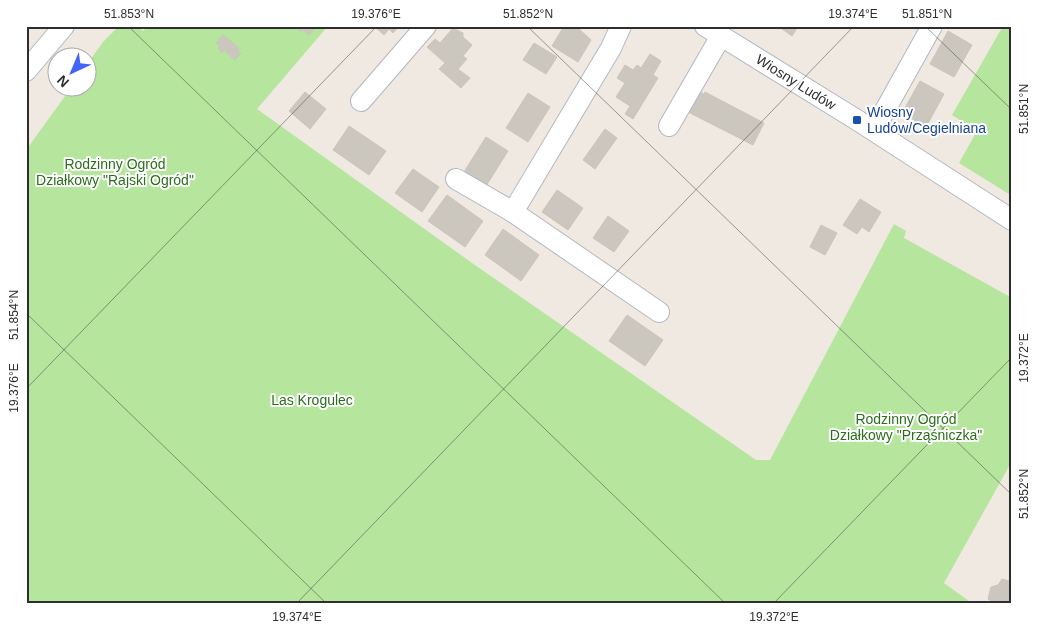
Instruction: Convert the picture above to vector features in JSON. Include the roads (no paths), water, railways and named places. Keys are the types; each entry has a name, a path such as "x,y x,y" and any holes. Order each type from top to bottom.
{"street":[{"path":"26,71 64,26"},
{"path":"361,101 426,26"},
{"path":"513,212 611,48 621,26"},
{"path":"874,130 932,26"},
{"path":"669,126 723,32"},
{"name":"Wiosny Ludów","path":"723,32 1012,220"},
{"path":"456,179 513,212 658,312"}],"place":[{"name":"Wiosny Ludów/Cegielniana","path":"857,120"}],"park label":[{"name":"Rodzinny Ogród Działkowy \"Rajski Ogród\"","path":"115,172"},
{"name":"Las Krogulec","path":"312,400"},
{"name":"Rodzinny Ogród Działkowy \"Prząśniczka\"","path":"906,428"}]}
